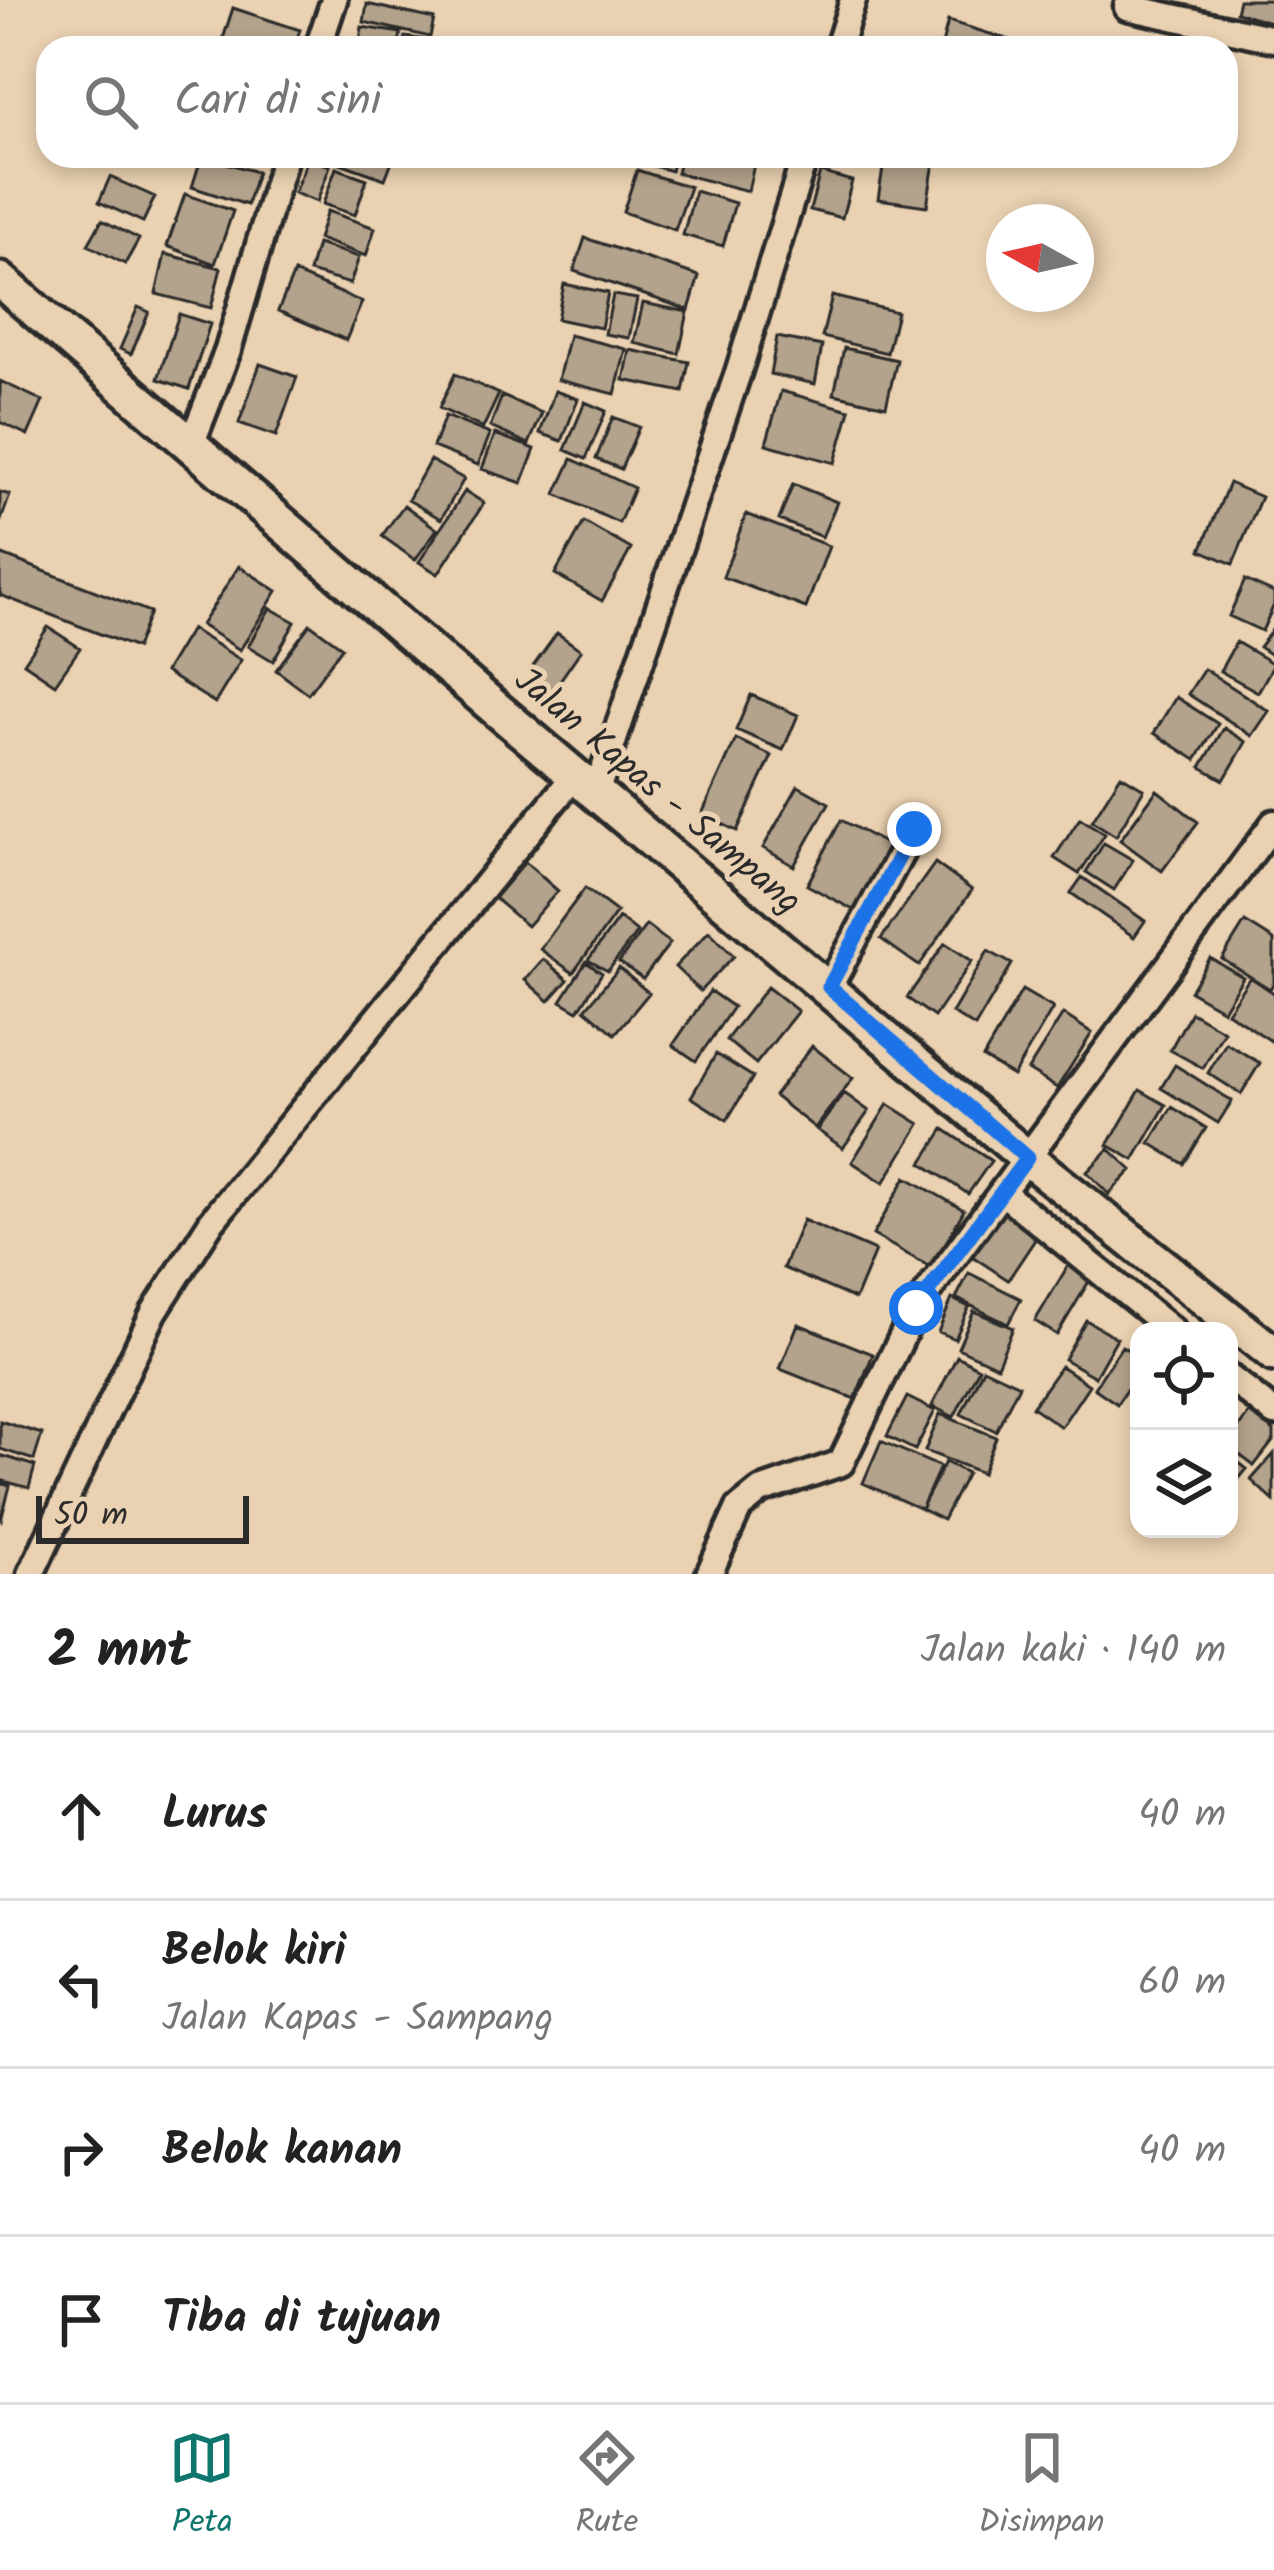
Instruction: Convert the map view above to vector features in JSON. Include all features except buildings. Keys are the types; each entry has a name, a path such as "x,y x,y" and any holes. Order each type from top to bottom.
{"street":[{"path":"322,36 334,0"},
{"path":"842,36 853,0"},
{"path":"1126,7 1274,39"},
{"path":"191,445 228,350 281,168"},
{"path":"31,1574 154,1312 212,1221 586,784 739,370 801,168"},
{"name":"Jalan Kapas - Sampang","path":"0,280 1027,1158 1274,1354"},
{"path":"709,1574 739,1508 760,1491 841,1463 916,1308 1274,823"},
{"path":"829,987 914,829"},
{"path":"1002,1192 1162,1322"},
{"path":"1238,1384 1274,1413"}],"route":[{"path":"914,829 829,987 1027,1158 916,1308"}]}
